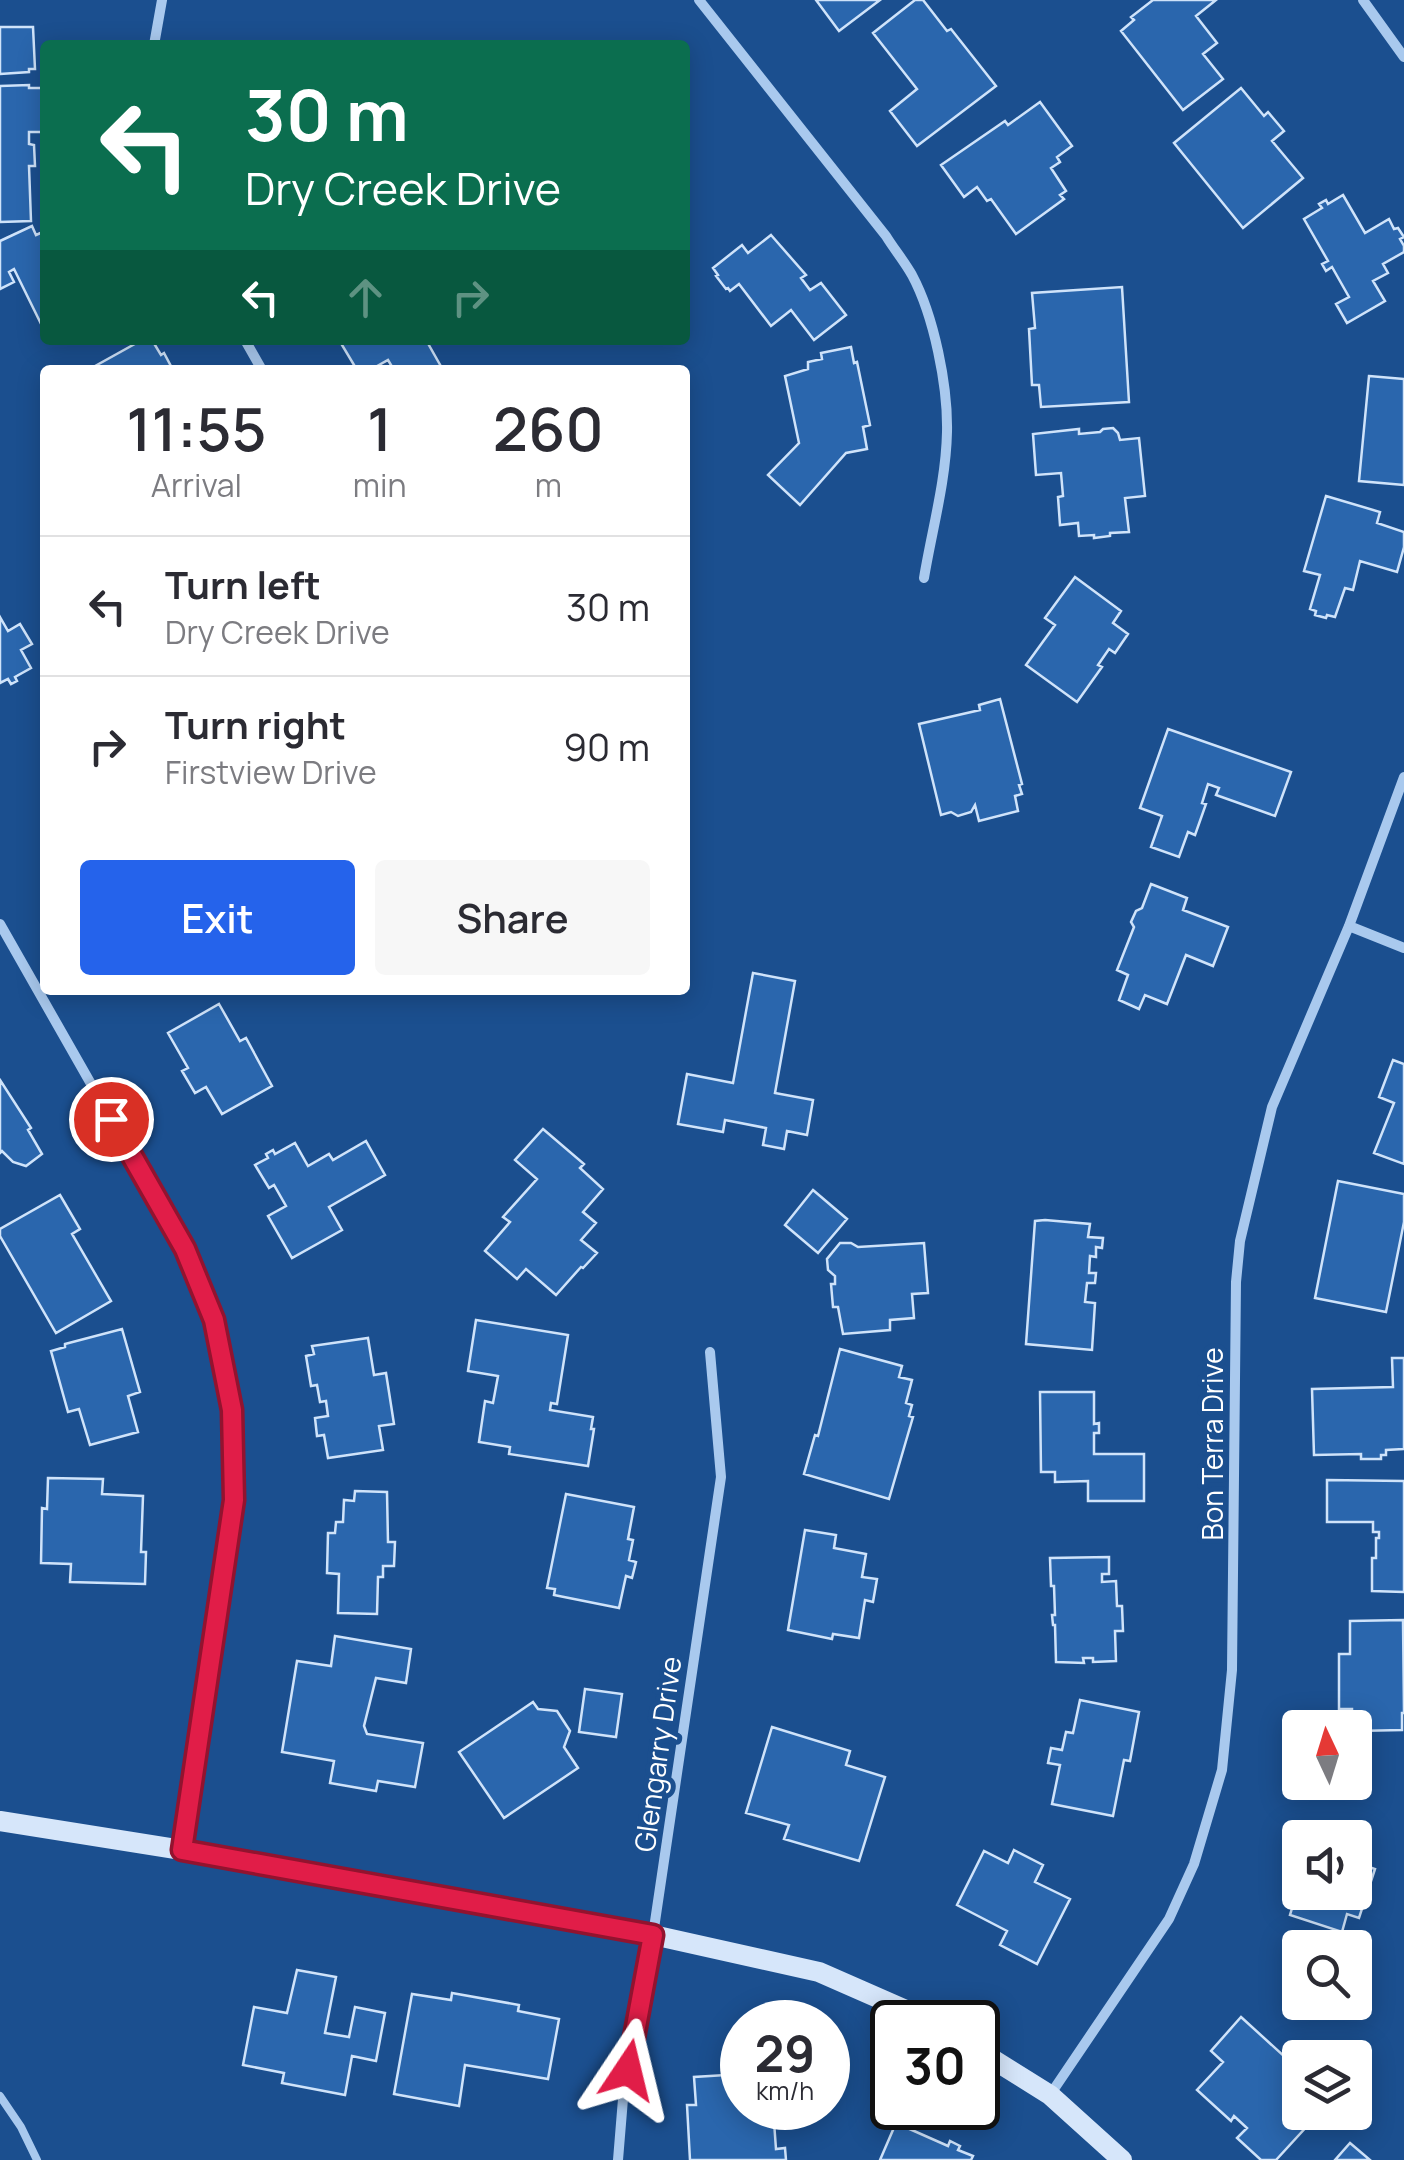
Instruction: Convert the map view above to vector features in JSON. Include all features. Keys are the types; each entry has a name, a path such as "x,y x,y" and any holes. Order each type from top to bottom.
{"street":[{"path":"155,40 162,0"},
{"path":"699,0 886,236 912,276 930,323 944,381 947,432 924,578"},
{"path":"1364,0 1404,58"},
{"name":"Bon Terra Drive","path":"1050,2095 1168,1919 1194,1864 1222,1770 1232,1670 1236,1282 1240,1241 1272,1107 1349,926 1404,776"},
{"path":"0,924 40,994"},
{"path":"1349,926 1404,948"},
{"path":"40,995 185,1249 214,1320 232,1410 234,1500 182,1850"},
{"name":"Glengarry Drive","path":"618,2160 623,2100 653,1935 721,1477 710,1352"},
{"path":"0,1821 653,1935 818,1972 882,2000"},
{"path":"1000,2064 1050,2095 1122,2160"}],"lane":[{"path":"0,2096 38,2160"}],"building":[{"path":"816,0 880,0 839,31"},
{"path":"915,0 923,0 947,31 951,29 996,86 917,146 890,111 917,89 873,33"},
{"path":"1153,0 1216,0 1196,16 1217,43 1203,54 1223,79 1183,110 1121,31 1134,20 1131,17"},
{"path":"0,27 33,27 35,69 0,74"},
{"path":"0,86 40,88 40,132 29,132 35,166 29,166 31,221 0,222"},
{"path":"1241,88 1264,116 1268,112 1284,131 1272,141 1303,178 1243,228 1174,143"},
{"path":"1040,102 1072,146 1057,157 1060,162 1051,168 1066,191 1060,195 1064,199 1016,234 991,199 987,201 977,187 964,197 941,165"},
{"path":"1343,195 1365,233 1389,219 1404,237 1400,239 1404,252 1383,264 1388,273 1373,281 1385,301 1347,323 1336,304 1349,297 1332,267 1326,271 1322,264 1328,261 1304,219 1322,208 1319,204 1326,200 1328,204"},
{"path":"32,226 36,235 40,233 40,322 14,269 9,272 14,282 0,289 0,241"},
{"path":"771,235 806,275 801,278 810,290 821,283 846,315 814,340 791,310 771,326 739,284 730,291 716,276 713,268 742,245 748,253"},
{"path":"1122,287 1129,402 1041,407 1039,385 1032,385 1032,293"},
{"path":"133,345 155,345 170,365 97,365"},
{"path":"342,345 429,345 440,365 391,365 388,360 379,365 354,365"},
{"path":"851,347 870,425 863,427 867,449 846,453 800,505 768,475 799,443 785,376 808,369 808,362 822,359 821,353"},
{"path":"1369,376 1404,379 1404,485 1359,481"},
{"path":"1113,428 1120,440 1139,438 1145,496 1125,498 1129,532 1094,538 1079,536 1078,523 1060,525 1061,473 1036,475 1033,434 1079,429 1079,434"},
{"path":"1326,496 1380,512 1377,523 1404,532 1404,547 1397,572 1360,561 1353,590 1345,588 1335,617 1326,618 1310,609 1320,575 1304,571"},
{"path":"1075,577 1121,611 1113,623 1128,634 1115,653 1109,649 1098,665 1102,667 1077,702 1026,665 1055,625 1045,618"},
{"path":"0,617 8,631 20,624 32,644 21,650 31,668 11,684 8,679 0,683"},
{"path":"1000,699 1022,784 1022,794 1015,796 1018,811 979,821 975,805 971,812 958,816 951,812 941,815 919,724 980,710 979,705"},
{"path":"1168,729 1291,772 1275,816 1216,795 1219,788 1208,784 1202,803 1206,804 1195,835 1188,832 1179,857 1151,847 1162,816 1140,808"},
{"path":"1151,884 1187,898 1183,910 1228,927 1213,966 1186,955 1167,1004 1145,995 1139,1009 1119,1000 1128,975 1117,970 1134,927 1131,922 1142,908"},
{"path":"753,973 795,981 775,1093 813,1100 807,1135 787,1131 784,1149 763,1145 766,1128 725,1120 723,1132 678,1124 687,1074 733,1083"},
{"path":"219,1004 240,1041 246,1038 272,1086 222,1114 206,1087 195,1093 182,1071 188,1068 168,1033"},
{"path":"1393,1060 1404,1064 1404,1164 1374,1153 1394,1103 1379,1097"},
{"path":"0,1080 31,1128 28,1130 42,1154 26,1166 0,1153"},
{"path":"543,1129 584,1164 580,1168 603,1189 583,1212 596,1223 581,1240 597,1253 556,1295 526,1269 517,1279 485,1251 510,1222 503,1217 537,1179 515,1160"},
{"path":"366,1141 385,1175 329,1207 342,1230 292,1258 268,1216 286,1206 274,1185 269,1188 255,1165 273,1150 275,1154 295,1143 308,1166 329,1154 333,1160"},
{"path":"1338,1181 1404,1194 1404,1222 1386,1312 1315,1298"},
{"path":"813,1190 847,1219 818,1253 785,1225"},
{"path":"60,1195 80,1229 72,1234 111,1301 56,1333 0,1236 0,1229"},
{"path":"1035,1221 1090,1224 1088,1237 1103,1238 1102,1248 1096,1247 1096,1257 1090,1256 1089,1273 1096,1273 1095,1283 1087,1283 1085,1302 1095,1303 1092,1350 1026,1344"},
{"path":"840,1243 858,1247 924,1243 928,1293 912,1294 914,1318 890,1320 890,1330 843,1334 838,1307 833,1307 831,1284 835,1284 835,1276 828,1270 827,1259"},
{"path":"476,1320 568,1335 557,1404 551,1403 550,1410 593,1417 588,1466 509,1454 510,1447 479,1442 485,1401 493,1403 498,1376 468,1371"},
{"path":"122,1329 140,1392 128,1396 138,1432 90,1445 79,1409 68,1412 51,1351"},
{"path":"368,1338 374,1375 386,1373 394,1424 379,1426 383,1450 328,1458 324,1435 317,1436 315,1418 328,1416 326,1401 320,1402 317,1385 311,1386 306,1356 314,1354 312,1346"},
{"path":"840,1349 902,1366 899,1377 912,1380 906,1403 912,1405 909,1416 913,1417 889,1499 804,1474"},
{"path":"1392,1358 1404,1358 1404,1449 1386,1450 1381,1459 1361,1459 1361,1454 1314,1455 1312,1389 1393,1387"},
{"path":"1040,1392 1094,1392 1094,1424 1099,1423 1099,1433 1094,1433 1094,1454 1144,1454 1144,1501 1088,1501 1088,1481 1055,1482 1055,1472 1041,1472"},
{"path":"48,1478 103,1479 102,1494 143,1496 141,1552 146,1552 145,1584 70,1582 71,1564 41,1563 42,1508 47,1509"},
{"path":"1327,1480 1404,1481 1404,1592 1372,1591 1372,1558 1376,1558 1379,1532 1373,1532 1373,1522 1327,1522"},
{"path":"355,1491 387,1492 388,1542 395,1542 394,1566 383,1566 383,1577 378,1577 377,1614 338,1613 339,1574 327,1573 328,1533 335,1533 336,1522 343,1522 344,1500 354,1501"},
{"path":"566,1494 634,1507 628,1539 633,1540 629,1560 636,1562 632,1578 626,1576 619,1608 554,1595 555,1589 547,1588"},
{"path":"805,1530 836,1535 834,1548 866,1554 862,1577 877,1579 873,1602 865,1600 859,1638 833,1634 832,1639 788,1630"},
{"path":"1109,1557 1109,1574 1102,1574 1102,1582 1116,1581 1117,1606 1122,1606 1123,1631 1115,1631 1116,1661 1093,1662 1093,1658 1083,1658 1084,1663 1056,1662 1050,1558"},
{"path":"1403,1620 1402,1730 1372,1731 1372,1710 1339,1709 1339,1654 1350,1654 1350,1621"},
{"path":"335,1636 411,1649 406,1683 376,1678 364,1726 367,1734 423,1743 415,1787 378,1781 376,1791 330,1783 334,1761 282,1752 297,1661 331,1666"},
{"path":"585,1689 622,1694 616,1737 579,1732"},
{"path":"1080,1700 1139,1712 1130,1761 1124,1760 1113,1816 1052,1804 1060,1765 1048,1763 1051,1748 1062,1750 1066,1732 1073,1733"},
{"path":"533,1702 538,1709 557,1711 570,1731 564,1747 578,1768 504,1818 459,1752"},
{"path":"772,1727 850,1751 846,1765 885,1777 859,1861 784,1839 789,1825 746,1813"},
{"path":"1014,1850 1043,1865 1035,1882 1070,1899 1037,1964 1000,1945 1007,1931 957,1905 984,1851 1008,1863"},
{"path":"1292,1910 1362,1910 1359,1918 1347,1914 1343,1930 1290,1915"},
{"path":"297,1970 336,1977 325,2033 349,2037 355,2007 385,2013 376,2061 352,2056 345,2095 282,2083 284,2073 243,2065 254,2007 287,2013"},
{"path":"452,1993 519,2005 518,2011 559,2019 548,2079 465,2065 459,2106 394,2094 412,1994 451,2000"},
{"path":"1241,2017 1282,2054 1282,2130 1304,2130 1276,2160 1261,2160 1237,2138 1247,2128 1234,2116 1231,2121 1197,2090 1223,2062 1211,2051"},
{"path":"720,2075 720,2130 775,2130 776,2149 785,2148 786,2160 690,2160 687,2105 696,2105 694,2077"},
{"path":"893,2130 912,2130 948,2146 950,2141 960,2146 958,2150 973,2156 971,2160 880,2160"},
{"path":"1350,2143 1370,2160 1335,2160"}],"route":[{"path":"111,1119 185,1249 214,1320 232,1410 234,1500 182,1850 653,1935 628,2070"}]}
